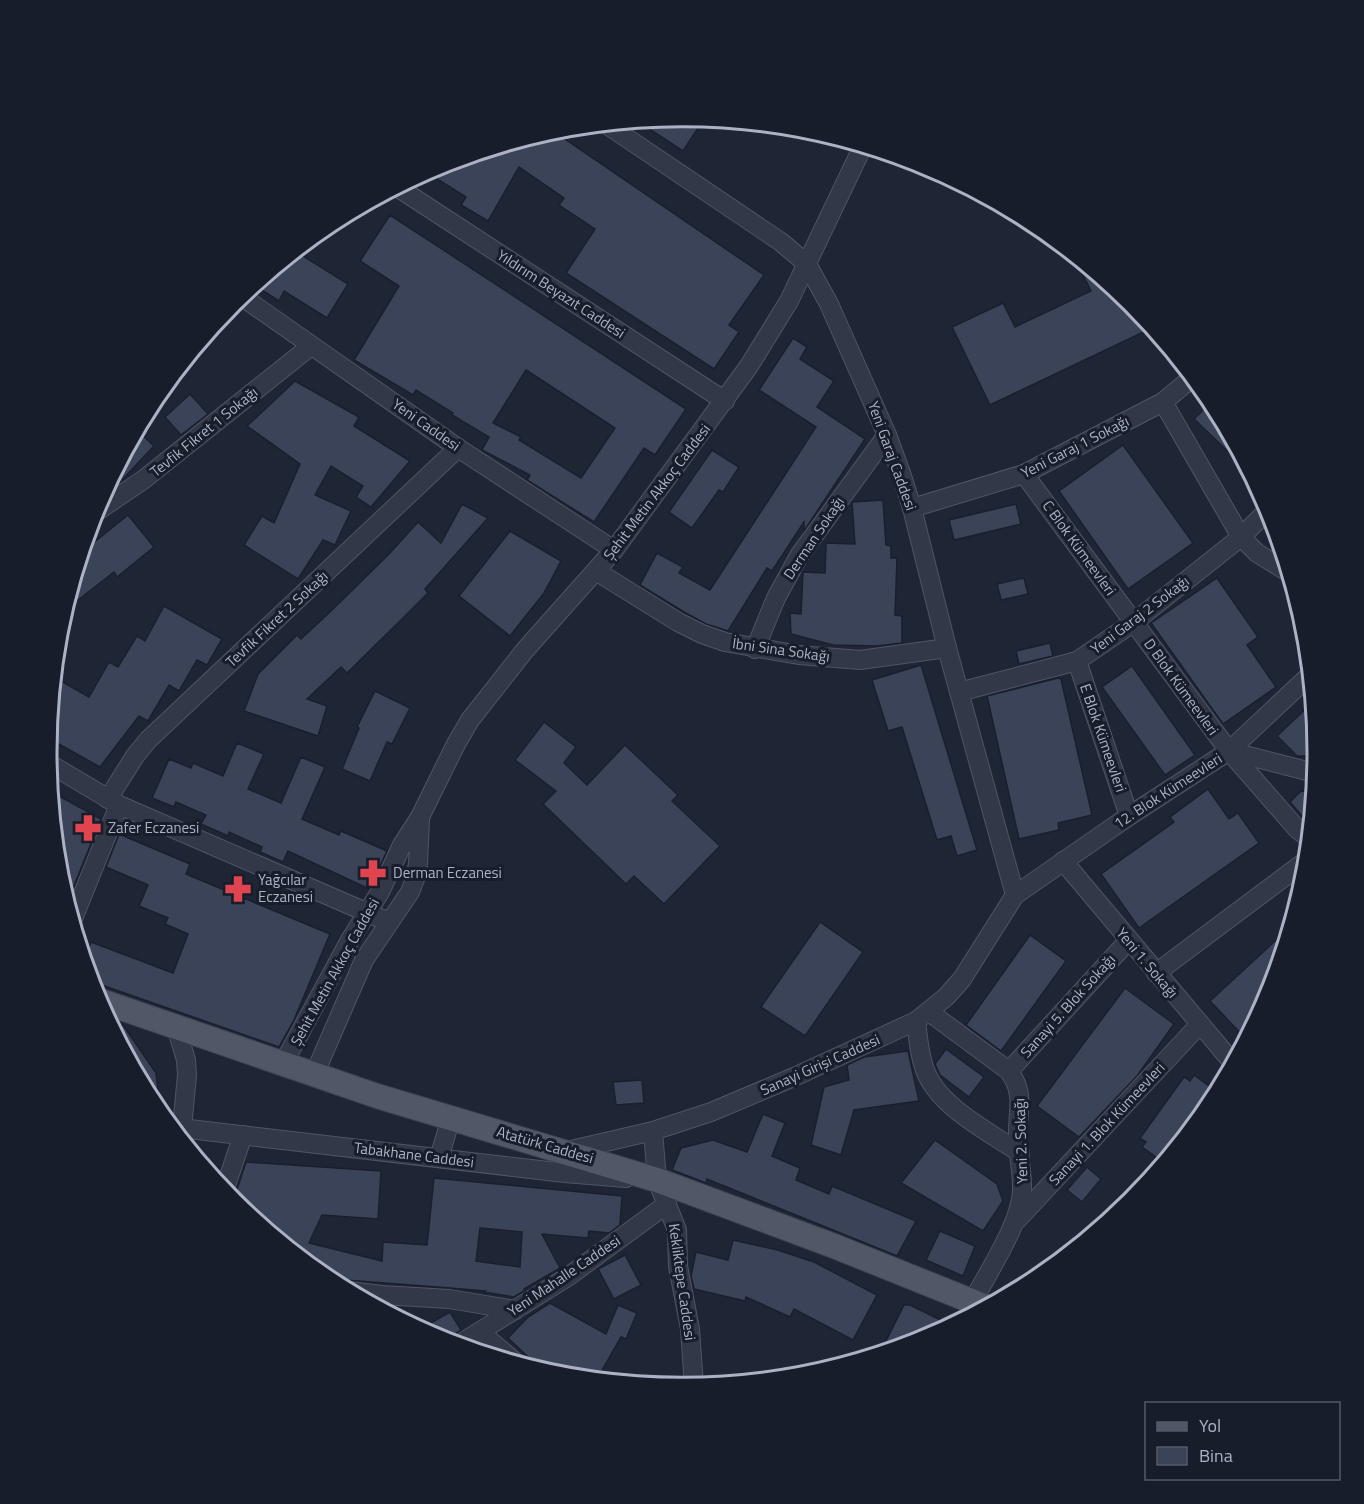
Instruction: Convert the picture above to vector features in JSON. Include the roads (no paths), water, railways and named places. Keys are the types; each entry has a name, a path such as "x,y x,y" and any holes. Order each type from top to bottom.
{"main road":[{"name":"Atatürk Caddesi","path":"111,1004 314,1075 657,1180 977,1303"}],"street":[{"name":"Yeni Garaj Caddesi","path":"616,130 780,242 807,264 829,304 886,435 912,507 947,648 1015,895"},
{"name":"Şehit Metin Akkoç Caddesi","path":"284,1064 335,965 380,892 402,845 420,817 470,720 519,658 614,550 749,366 789,301 859,153"},
{"name":"Yıldırım Beyazıt Caddesi","path":"404,192 725,401"},
{"name":"Yeni Caddesi","path":"249,302 458,448 614,550"},
{"name":"Tevfik Fikret 1 Sokağı","path":"109,503 144,480 311,346"},
{"name":"Yeni Garaj 1 Sokağı","path":"912,507 1024,474 1163,402 1186,383"},
{"path":"1163,402 1241,537 1257,553 1279,566"},
{"name":"Derman Sokağı","path":"755,649 776,598 799,556 886,435"},
{"name":"Tevfik Fikret 2 Sokağı","path":"77,908 129,764 148,740 458,448"},
{"name":"C Blok Kümeevleri","path":"1024,474 1134,622"},
{"name":"Yeni Garaj 2 Sokağı","path":"959,692 1077,661 1134,622 1241,537 1261,517"},
{"name":"İbni Sina Sokağı","path":"596,571 639,599 702,634 755,649 860,660 947,648"},
{"name":"D Blok Kümeevleri","path":"1134,622 1229,751 1302,833"},
{"name":"E Blok Kümeevleri","path":"1077,661 1129,816"},
{"name":"12. Blok Kümeevleri","path":"1015,895 1129,816 1229,751 1303,681"},
{"path":"1229,751 1307,771"},
{"path":"57,769 114,802 389,922"},
{"name":"Şehit Metin Akkoç Caddesi","path":"314,1075 364,960 410,892 415,879 420,817"},
{"name":"Yeni 1. Sokağı","path":"1063,861 1228,1057"},
{"path":"1156,973 1296,868"},
{"name":"Sanayi Girişi Caddesi","path":"567,1151 653,1131 711,1112 923,1017 962,979 1015,895"},
{"name":"Sanayi 5. Blok Sokağı","path":"1009,1071 1128,941"},
{"path":"923,1017 1009,1071"},
{"path":"923,1017 924,1067 930,1082 960,1113 1020,1152"},
{"name":"Sanayi 1. Blok Kümeevleri","path":"1014,1224 1200,1024"},
{"path":"176,1026 186,1060 187,1075 178,1121"},
{"name":"Yeni 2. Sokağı","path":"982,1300 1014,1224 1022,1195 1017,1135 1020,1091 1009,1071"},
{"path":"439,1158 451,1118"},
{"name":"Tabakhane Caddesi","path":"184,1129 565,1173 657,1180"},
{"name":"Kekliktepe Caddesi","path":"653,1131 657,1180 677,1230 678,1266 690,1329 693,1377"},
{"path":"228,1181 243,1135"},
{"name":"Yeni Mahalle Caddesi","path":"468,1339 588,1263 667,1204"},
{"path":"370,1294 449,1299 515,1310"},
{"path":"480,1332 501,1350"}],"place":[{"name":"Zafer Eczanesi","path":"88,828"},
{"name":"Derman Eczanesi","path":"373,873"},
{"name":"Yağcılar Eczanesi","path":"238,889"}]}
